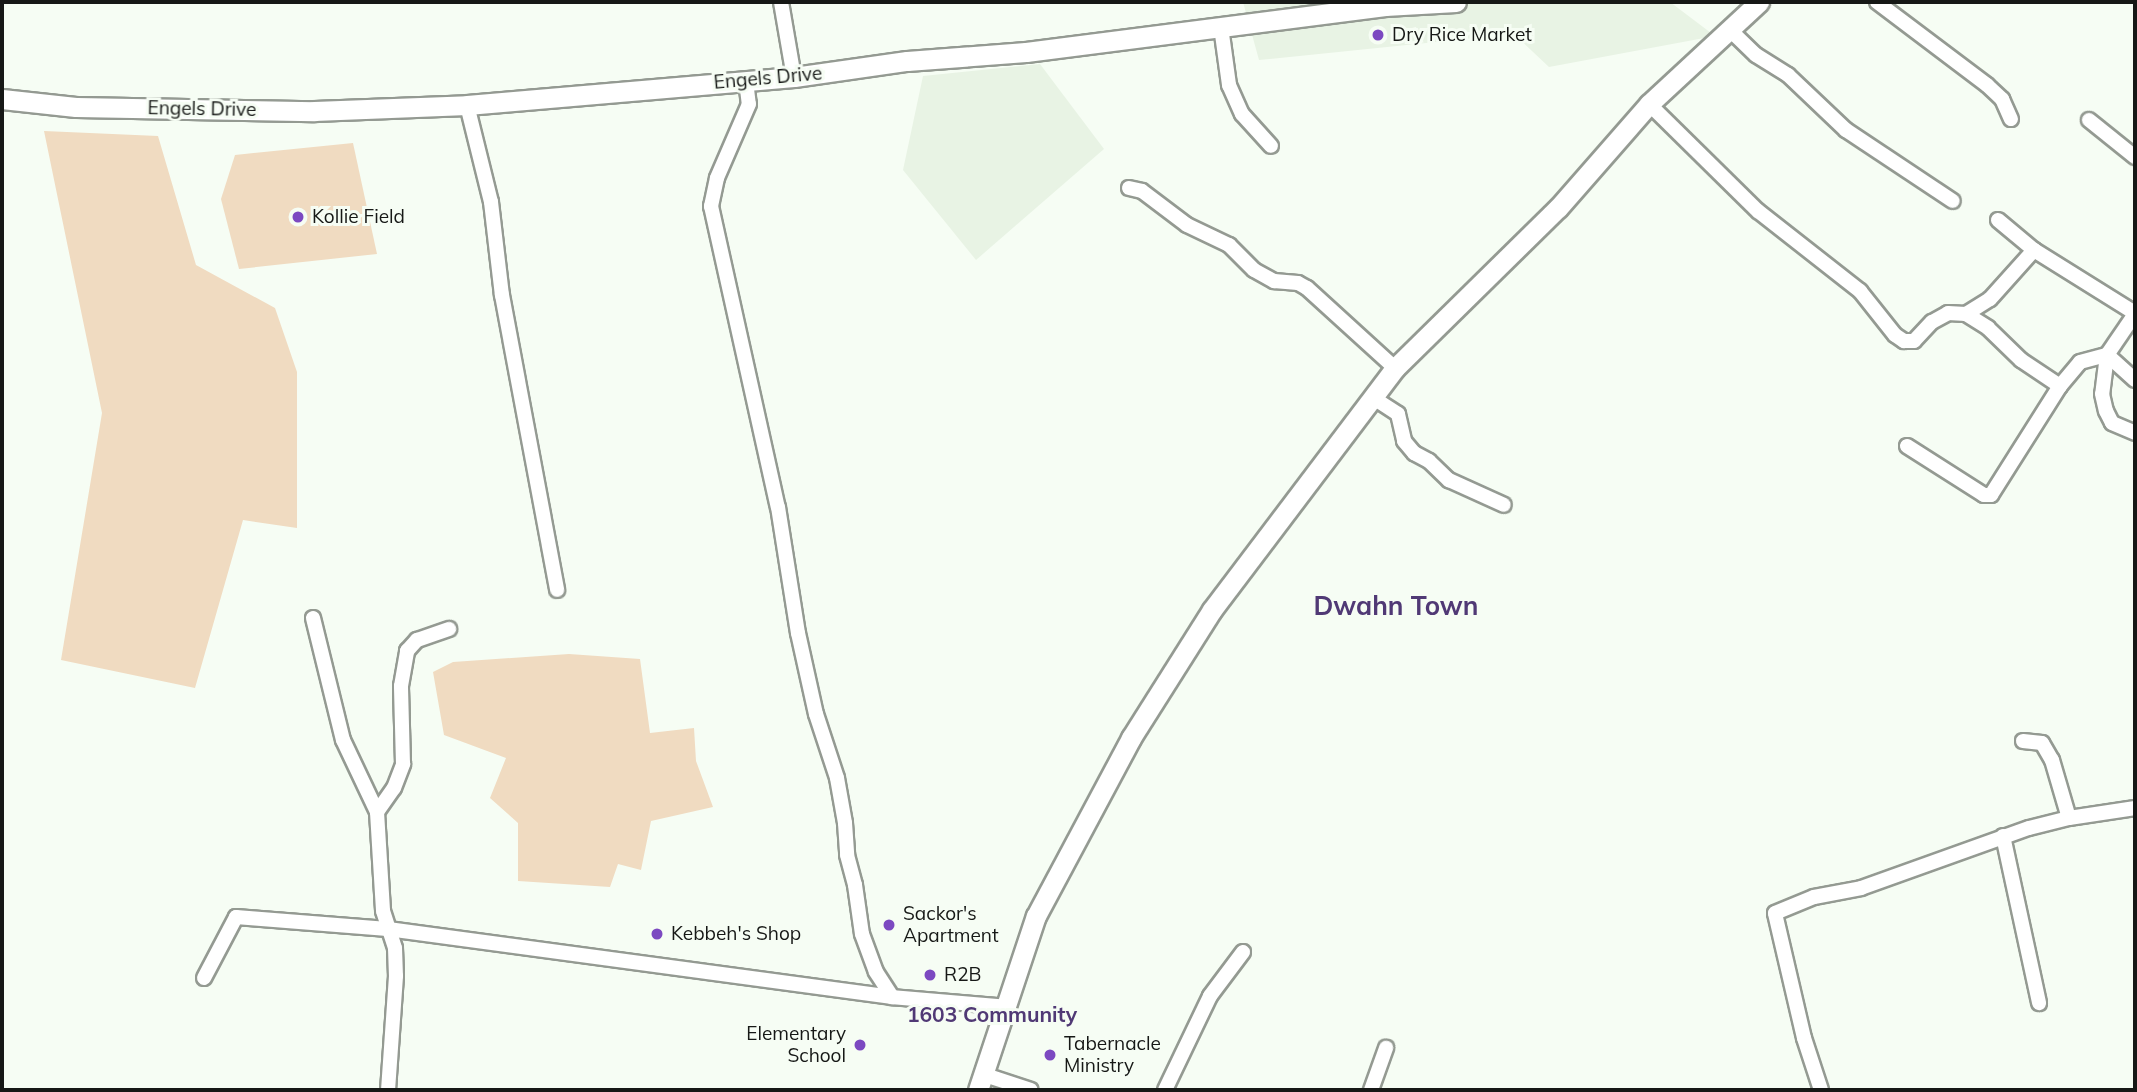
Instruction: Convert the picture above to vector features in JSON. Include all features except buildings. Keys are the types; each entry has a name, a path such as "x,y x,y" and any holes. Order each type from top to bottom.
{"street":[{"path":"781,2 794,78"},
{"name":"Engels Drive","path":"2,99 76,107 314,111 467,105 794,78 907,61 1026,52 1385,6 1456,2"},
{"path":"1031,1090 981,1083 1036,916 1131,738 1212,610 1395,368 1558,208 1649,104 1759,2"},
{"path":"1877,2 1987,85 2001,99 2011,119"},
{"path":"1221,27 1228,85 1242,114 1271,146"},
{"path":"1729,29 1756,55 1788,75 1846,130 1953,201"},
{"path":"746,81 749,104 717,178 711,206 778,507 798,633 816,714 837,778 845,823 846,855 855,885 862,934 876,972 892,997"},
{"path":"1649,104 1758,211 1860,291 1895,335 1904,341 1914,341 1933,322 1948,313 1966,314 1988,328 2021,360 2060,386"},
{"path":"467,105 491,202 502,295 557,590"},
{"path":"2089,120 2135,156"},
{"path":"1129,188 1142,191 1187,225 1229,245 1254,270 1273,281 1298,283 1307,288 1395,368"},
{"path":"1998,220 2034,250 2135,314 2107,355 2102,394 2112,424 2135,432"},
{"path":"1966,314 1990,299 2034,250"},
{"path":"2107,355 2135,380"},
{"path":"1907,446 1984,495 1991,495 2060,386 2080,362 2107,355"},
{"path":"1372,397 1398,414 1404,441 1414,453 1429,461 1449,480 1504,505"},
{"path":"313,618 343,740 377,812 383,911 395,948 396,987 388,1090"},
{"path":"377,812 394,788 403,765 401,686 407,652 417,640 449,629"},
{"path":"2023,741 2042,743 2052,760 2069,818"},
{"path":"1817,1089 1775,913 1814,897 1861,888 2004,836 2069,818 2135,808"},
{"path":"2004,836 2039,1003"},
{"path":"204,978 236,917 388,929 892,997 1008,1007"},
{"path":"1166,1090 1210,996 1243,953"},
{"path":"1371,1090 1386,1048"}],"shaded area":[{"name":"Dry Rice Market","path":"1243,2 1670,2 1715,36 1549,67 1514,34 1259,60"},
{"path":"1040,64 1104,149 976,260 903,170 923,76"},
{"path":"44,131 158,136 196,265 275,308 297,372 297,528 243,520 195,688 61,660 102,413"},
{"path":"353,143 377,254 239,269 221,199 235,155"},
{"path":"569,654 640,659 650,733 694,728 696,761 713,807 651,821 641,870 618,864 610,887 518,881 518,823 490,798 506,758 444,735 433,672 453,662"}],"place":[{"name":"Dry Rice Market","path":"1378,35"},
{"name":"Kollie Field","path":"298,217"},
{"name":"Sackor's Apartment","path":"889,925"},
{"name":"Kebbeh's Shop","path":"657,934"},
{"name":"R2B","path":"930,975"},
{"name":"Elementary School","path":"860,1045"},
{"name":"Tabernacle Ministry","path":"1050,1055"}],"district":[{"name":"Dwahn Town","path":"1396,606"},
{"name":"1603 Community","path":"992,1014"}]}
